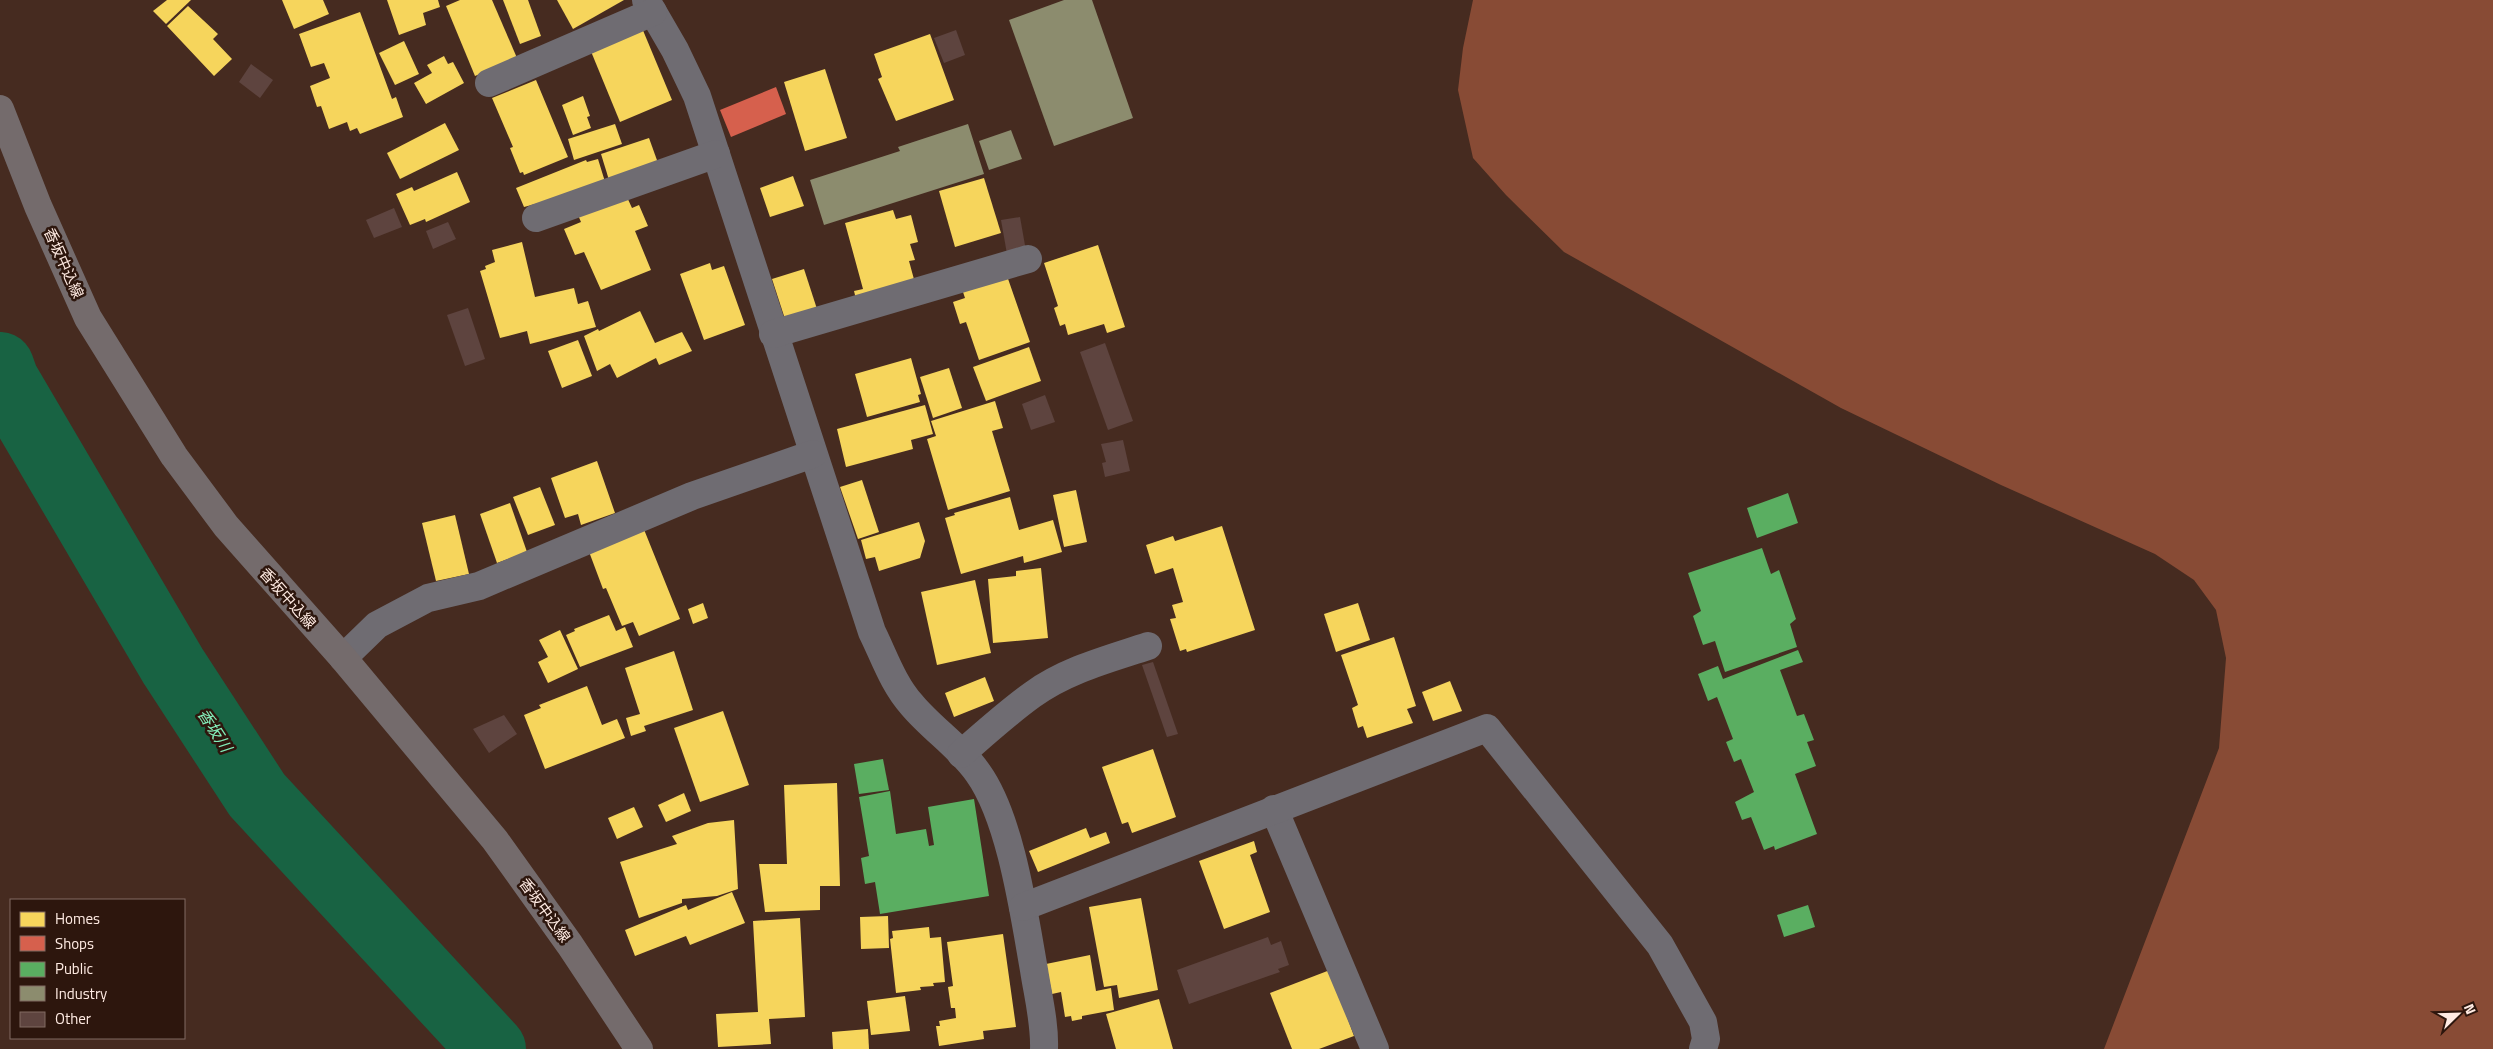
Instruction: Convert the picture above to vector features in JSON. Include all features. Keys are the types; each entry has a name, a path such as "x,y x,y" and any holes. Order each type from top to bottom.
{"main road":[{"name":"香坂中込線","path":"0,108 38,206 88,318 174,456 226,526 343,658 495,840 570,945 639,1049"}],"street":[{"path":"489,82 649,6 675,50 697,96 872,632 896,682 910,704 978,773 992,797 1023,907 1040,1008 1044,1049"},
{"path":"536,218 716,154"},
{"path":"774,334 1028,259"},
{"path":"343,658 377,626 428,598 479,586 692,496 813,454"},
{"path":"961,754 1032,694 1083,668 1148,646"},
{"path":"1023,907 1487,728 1660,945 1703,1022 1706,1039 1703,1049"},
{"path":"1274,809 1375,1049"}],"shaded area":[{"path":"1473,0 2493,0 2493,1049 2104,1049 2219,748 2226,658 2216,610 2194,580 2155,554 2001,485 1841,408 1564,252 1506,195 1473,158 1458,90 1463,48"}],"building: Homes":[{"path":"167,0 191,0 166,24 153,11"},
{"path":"282,0 323,0 329,14 294,29"},
{"path":"387,0 438,0 440,7 423,13 426,25 399,35"},
{"path":"460,0 492,0 517,58 475,76 446,6"},
{"path":"503,0 528,0 541,36 520,44"},
{"path":"557,0 624,0 573,29"},
{"path":"188,6 218,34 213,39 232,59 214,76 167,26"},
{"path":"360,12 392,99 396,97 403,117 360,134 357,128 350,131 347,122 329,129 321,106 317,107 310,86 330,78 324,63 311,67 299,34"},
{"path":"642,28 672,100 620,122 590,49"},
{"path":"930,34 954,100 896,121 878,79 882,77 874,54"},
{"path":"404,41 419,74 395,85 379,53"},
{"path":"444,56 448,64 453,62 464,83 426,104 414,83 432,73 427,65"},
{"path":"825,69 847,138 805,151 784,82"},
{"path":"536,80 568,157 524,175 523,172 520,173 510,148 513,147 492,98"},
{"path":"583,96 590,116 587,117 591,128 573,135 562,105"},
{"path":"445,123 459,150 400,179 387,153"},
{"path":"615,124 622,144 574,160 568,139"},
{"path":"649,138 658,163 609,180 601,154"},
{"path":"598,159 606,185 524,207 516,188 586,160 587,162"},
{"path":"457,172 470,202 426,222 425,219 410,225 396,194 412,187 414,191"},
{"path":"793,176 804,206 770,217 760,188"},
{"path":"984,178 1001,233 955,247 939,191"},
{"path":"626,195 632,208 639,205 648,226 635,231 651,270 601,290 584,252 575,255 564,229 581,222 578,215"},
{"path":"893,210 896,219 911,215 918,242 910,244 915,260 909,261 915,283 856,299 854,291 863,289 845,223"},
{"path":"522,242 535,297 574,288 578,304 588,301 596,327 530,344 527,331 500,338 480,271 486,269 485,266 495,262 492,250"},
{"path":"1098,245 1125,327 1107,333 1104,324 1068,335 1065,324 1060,326 1054,308 1058,306 1044,263"},
{"path":"710,263 712,270 724,266 745,325 704,340 680,274"},
{"path":"804,269 817,309 785,319 772,279"},
{"path":"1006,273 1030,342 979,360 966,322 960,324 953,302 965,298 962,289"},
{"path":"640,311 655,343 682,332 692,351 659,365 656,358 617,378 610,364 597,371 584,336 598,329 599,331"},
{"path":"578,340 592,376 562,388 548,351"},
{"path":"1029,347 1041,381 986,401 973,367"},
{"path":"911,358 921,394 918,395 920,402 867,417 855,374"},
{"path":"949,368 962,408 933,418 920,377"},
{"path":"995,401 1003,428 992,431 1010,491 948,510 927,439 936,436 931,421"},
{"path":"925,405 933,434 911,440 913,449 846,467 837,429"},
{"path":"597,461 615,513 581,525 578,514 565,518 551,478"},
{"path":"862,480 879,532 858,539 840,487"},
{"path":"540,487 555,525 528,535 513,497"},
{"path":"1076,490 1087,542 1064,547 1053,495"},
{"path":"1010,497 1019,530 1053,520 1062,552 1024,563 1023,556 961,574 945,518 955,515 954,513"},
{"path":"510,503 527,552 497,563 480,514"},
{"path":"455,515 469,574 436,581 422,523"},
{"path":"919,522 925,541 920,558 879,571 875,557 866,559 861,540"},
{"path":"1222,526 1255,630 1187,652 1186,649 1180,651 1170,619 1176,618 1172,605 1183,602 1173,568 1155,574 1146,545 1173,536 1175,541"},
{"path":"643,527 680,619 639,636 633,622 622,626 606,588 603,589 588,549"},
{"path":"1041,568 1048,638 993,643 988,579 1016,576 1016,571"},
{"path":"975,580 991,653 937,665 921,592"},
{"path":"703,603 708,618 693,624 688,609"},
{"path":"1358,603 1370,640 1336,652 1324,614"},
{"path":"609,615 616,631 625,627 633,647 580,667 566,635 575,631 574,629"},
{"path":"560,630 578,669 548,683 538,662 548,657 539,640"},
{"path":"1394,637 1416,706 1407,709 1413,723 1367,738 1363,726 1358,728 1352,708 1358,705 1341,655"},
{"path":"674,651 693,710 644,726 646,731 631,736 626,718 640,714 625,668"},
{"path":"985,677 994,701 954,717 945,693"},
{"path":"1450,681 1462,711 1433,721 1422,692"},
{"path":"587,686 602,725 617,719 625,738 545,769 524,715 541,708 539,705"},
{"path":"723,711 749,785 700,802 674,728"},
{"path":"1153,749 1176,817 1132,833 1128,822 1122,824 1102,767"},
{"path":"837,783 840,886 820,886 820,910 765,912 759,864 787,864 784,785"},
{"path":"684,793 691,811 666,822 658,805"},
{"path":"634,807 643,827 617,839 608,818"},
{"path":"734,820 738,889 717,896 682,899 682,903 639,918 620,862 677,844 672,836 708,823"},
{"path":"1086,828 1090,838 1106,832 1110,843 1038,872 1029,851"},
{"path":"1254,841 1257,852 1250,855 1270,912 1224,929 1199,861"},
{"path":"732,892 745,923 690,945 686,936 635,956 625,930 686,905 688,910"},
{"path":"1141,898 1158,990 1119,998 1117,985 1104,987 1089,907"},
{"path":"888,916 889,948 861,949 860,917"},
{"path":"800,918 805,1017 769,1019 771,1044 718,1047 716,1014 758,1012 753,921"},
{"path":"929,927 930,938 941,937 945,982 933,983 934,986 920,987 921,990 896,993 890,939 893,938 892,931"},
{"path":"1003,934 1016,1027 983,1031 984,1039 939,1046 936,1026 940,1026 939,1021 956,1018 955,1008 951,1008 948,987 953,986 947,942"},
{"path":"1090,955 1096,991 1111,988 1114,1010 1082,1016 1082,1019 1072,1021 1071,1016 1065,1017 1061,992 1052,994 1046,964"},
{"path":"1330,970 1354,1036 1319,1049 1292,1049 1270,993"},
{"path":"905,996 910,1031 871,1035 867,1001"},
{"path":"1159,999 1173,1049 1116,1049 1106,1014"},
{"path":"868,1029 869,1049 833,1049 832,1032"}],"building: Shops":[{"path":"776,87 786,114 731,137 720,110"}],"building: Public":[{"path":"1788,493 1798,523 1757,538 1747,508"},
{"path":"1762,548 1771,574 1779,570 1796,619 1790,624 1797,647 1725,672 1715,641 1703,645 1693,616 1701,611 1688,573"},
{"path":"1798,650 1803,662 1780,670 1797,716 1804,714 1814,740 1807,742 1816,766 1795,774 1817,834 1775,850 1774,846 1764,850 1751,817 1742,820 1735,802 1754,792 1741,759 1734,762 1726,742 1733,739 1717,697 1708,701 1698,674 1718,666 1723,679"},
{"path":"883,759 889,790 859,794 854,764"},
{"path":"890,791 896,834 926,829 929,846 934,845 928,807 974,799 989,896 880,914 875,882 865,884 861,858 869,856 859,797"},
{"path":"1808,905 1815,927 1784,937 1777,915"}],"building: Industry":[{"path":"1064,0 1092,0 1133,118 1054,146 1009,20"},
{"path":"968,124 984,174 824,225 810,180 900,151 898,147"},
{"path":"1011,130 1022,159 989,170 979,141"}],"building: Other":[{"path":"956,30 965,55 944,63 934,38"},
{"path":"251,64 273,80 260,98 239,82"},
{"path":"394,208 402,227 374,238 366,220"},
{"path":"1020,217 1026,251 1007,254 1001,220"},
{"path":"448,222 456,239 433,249 426,231"},
{"path":"468,308 485,359 465,366 447,315"},
{"path":"1105,343 1133,421 1108,430 1080,352"},
{"path":"1045,395 1055,422 1031,430 1022,404"},
{"path":"1123,440 1130,471 1105,477 1102,463 1106,462 1101,444"},
{"path":"1153,662 1178,734 1167,737 1142,665"},
{"path":"504,715 517,734 489,753 473,729"},
{"path":"1268,937 1271,945 1281,941 1289,965 1278,969 1280,972 1189,1004 1177,970"}],"waterway":[{"name":"香坂川","path":"0,366 5,380 173,666 257,795 492,1049"}]}
